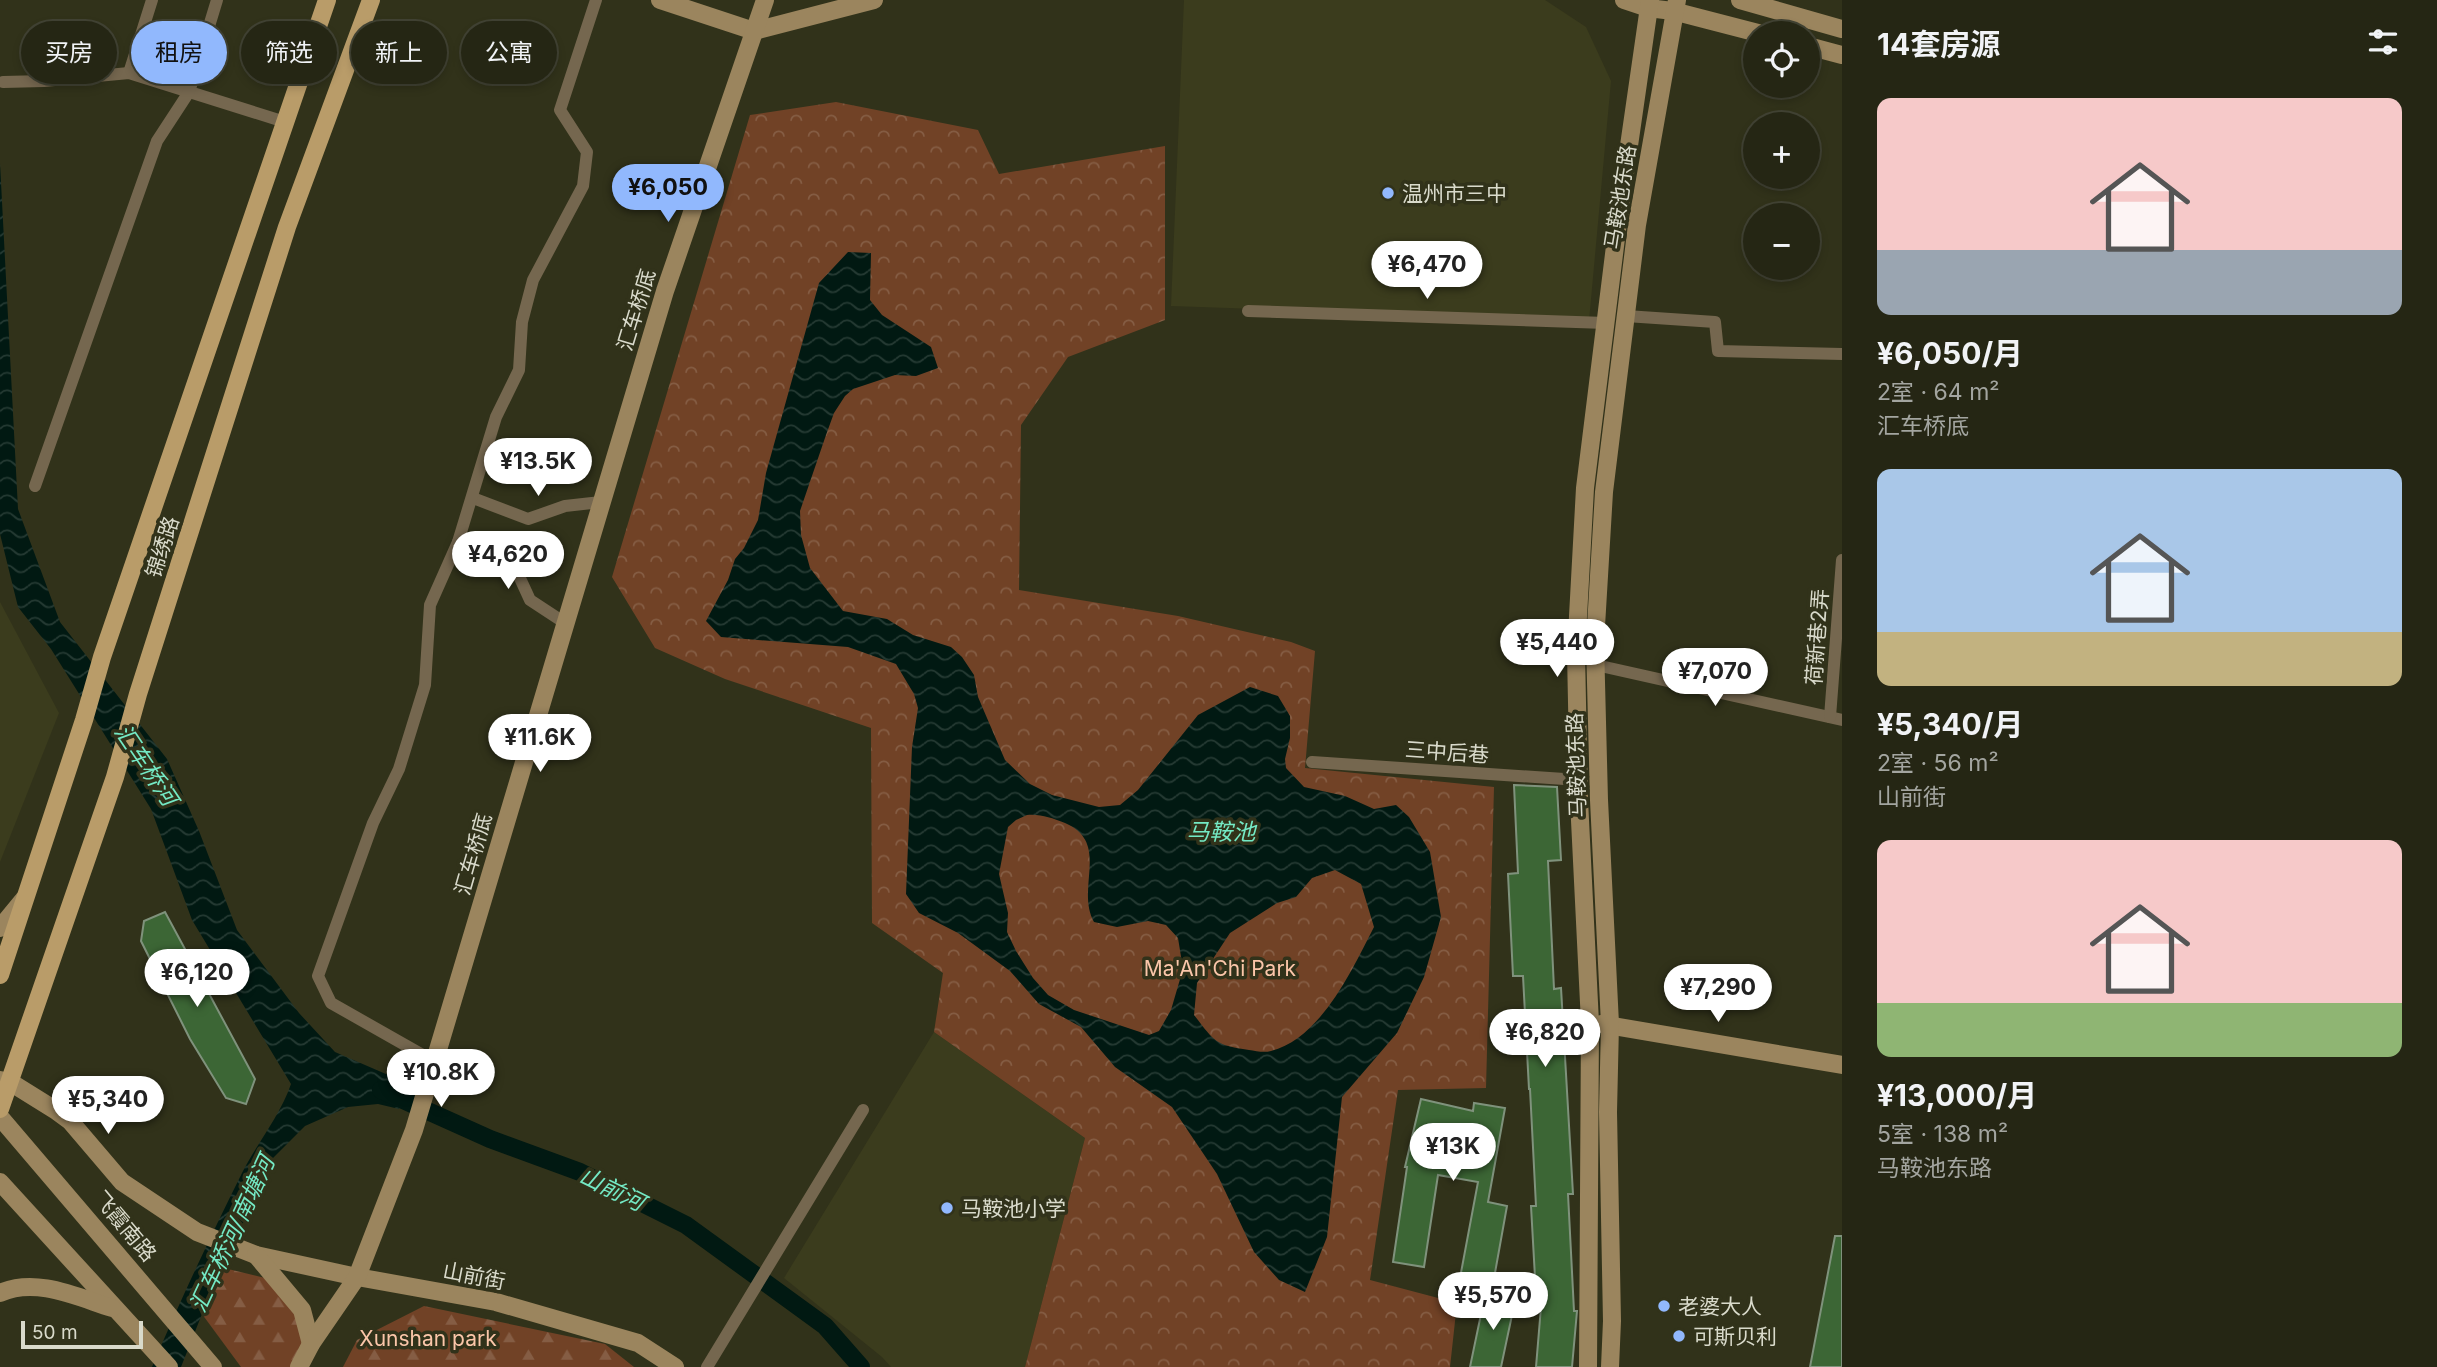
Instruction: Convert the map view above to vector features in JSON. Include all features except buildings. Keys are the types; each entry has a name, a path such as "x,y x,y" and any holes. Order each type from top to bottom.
{"main road":[{"name":"锦绣路","path":"0,975 85,720 102,657 327,0"},
{"name":"锦绣路","path":"0,1109 5,1081 115,777 138,694 287,227 371,0"},
{"path":"660,0 754,31 874,0"},
{"name":"汇车桥底","path":"299,1367 311,1344 358,1277 414,1130 665,291 765,0"},
{"path":"1624,0 1675,6 1743,28"},
{"path":"1740,0 1842,29"},
{"name":"马鞍池东路","path":"1588,1367 1590,1023 1576,653 1585,488 1649,4"},
{"name":"马鞍池东路","path":"1611,1367 1608,1112 1610,1024 1595,665 1604,492 1637,225 1675,6"},
{"path":"1820,49 1842,55"},
{"path":"0,928 26,896"},
{"path":"1590,1023 1610,1024 1842,1065"},
{"name":"山前街","path":"5,1081 70,1121 122,1182 197,1232 253,1254 358,1277 496,1302 638,1343 675,1367"},
{"name":"飞霞南路","path":"0,1116 213,1367"},
{"path":"0,1182 169,1367"},
{"name":"山前街","path":"253,1254 302,1310 311,1344"},
{"path":"0,1293 6,1290 45,1287 114,1309"}],"street":[{"path":"129,73 152,0"},
{"path":"35,486 157,141 189,92 217,0"},
{"path":"433,1069 331,1003 318,976 373,823 399,769 425,685 430,605 458,542 496,417 519,370 522,323 533,280 583,186 587,152 560,110 596,0"},
{"path":"3,82 129,73 285,122"},
{"path":"1248,311 1606,323"},
{"path":"1626,316 1715,323 1718,351 1842,354"},
{"path":"473,498 528,519 565,506 601,502"},
{"path":"458,542 513,563 530,600 565,623"},
{"name":"荷新巷2弄","path":"1836,718 1842,559"},
{"path":"1595,665 1836,718"},
{"name":"三中后巷","path":"1312,762 1579,780"},
{"path":"707,1367 863,1110"}],"shaded area":[{"name":"温州市三中","path":"1184,0 1545,0 1586,27 1611,81 1589,321 1171,306"},
{"path":"0,602 59,713 0,862"},
{"name":"马鞍池小学","path":"934,1032 1085,1138 1025,1367 891,1367 784,1278"}],"green space":[{"name":"Ma'An'Chi Park","path":"836,102 978,130 999,174 1165,146 1165,320 1068,357 1021,425 1019,590 1178,616 1291,642 1315,651 1305,768 1494,787 1486,1088 1398,1090 1370,1280 1457,1303 1450,1367 1025,1367 1085,1138 934,1032 943,973 872,923 871,728 725,679 655,648 612,577 750,115"},
{"path":"224,1268 273,1280 292,1303 306,1336 291,1367 241,1367 202,1314"},
{"name":"Xunshan park","path":"424,1306 605,1344 634,1367 343,1367 357,1340"}],"water":[{"path":"0,163 18,509 60,622 167,759 199,831 237,930 299,1013 335,1052 409,1084 399,1109 378,1104 348,1107 305,1126 272,1159 181,1367 152,1367 230,1197 281,1107 291,1084 192,920 151,809 51,649 18,607 0,534"},
{"name":"马鞍池","path":"848,252 871,253 870,300 882,315 931,347 938,368 916,376 895,375 853,389 834,413 800,511 801,535 810,568 843,611 887,619 913,635 951,647 962,657 974,675 978,697 1005,760 1030,784 1052,795 1099,807 1120,805 1138,790 1198,715 1250,687 1278,696 1290,716 1286,768 1304,787 1345,796 1374,809 1396,805 1409,817 1430,852 1441,917 1424,977 1397,1033 1342,1097 1327,1237 1305,1292 1279,1280 1254,1252 1217,1174 1172,1107 1115,1067 1081,1027 1039,1004 1010,971 958,933 919,913 906,894 912,747 918,708 914,694 896,664 848,647 721,637 706,621 728,580 735,559 744,548 758,520 766,473 819,283","holes":["1027,815 1042,816 1065,823 1079,832 1086,842 1090,867 1089,909 1094,922 1117,927 1148,921 1166,925 1178,938 1183,969 1171,1010 1159,1031 1149,1035 1074,1010 1048,995 1033,978 1016,951 1007,932 1008,913 999,874 1008,827","1335,870 1361,884 1374,927 1333,1000 1305,1032 1289,1044 1271,1051 1238,1048 1217,1041 1194,1015 1197,983 1230,933 1277,903 1296,897 1312,878"]}],"waterway":[{"name":"山前河","path":"381,1090 490,1139 580,1172 686,1225 825,1326 861,1367"}],"place":[{"name":"温州市三中","path":"1388,193"},
{"name":"马鞍池小学","path":"947,1208"},
{"name":"老婆大人","path":"1664,1306"},
{"name":"可斯贝利","path":"1679,1336"}],"water label":[{"name":"汇车桥河","path":"146,765"},
{"name":"汇车桥河/南塘河","path":"232,1234"}]}
